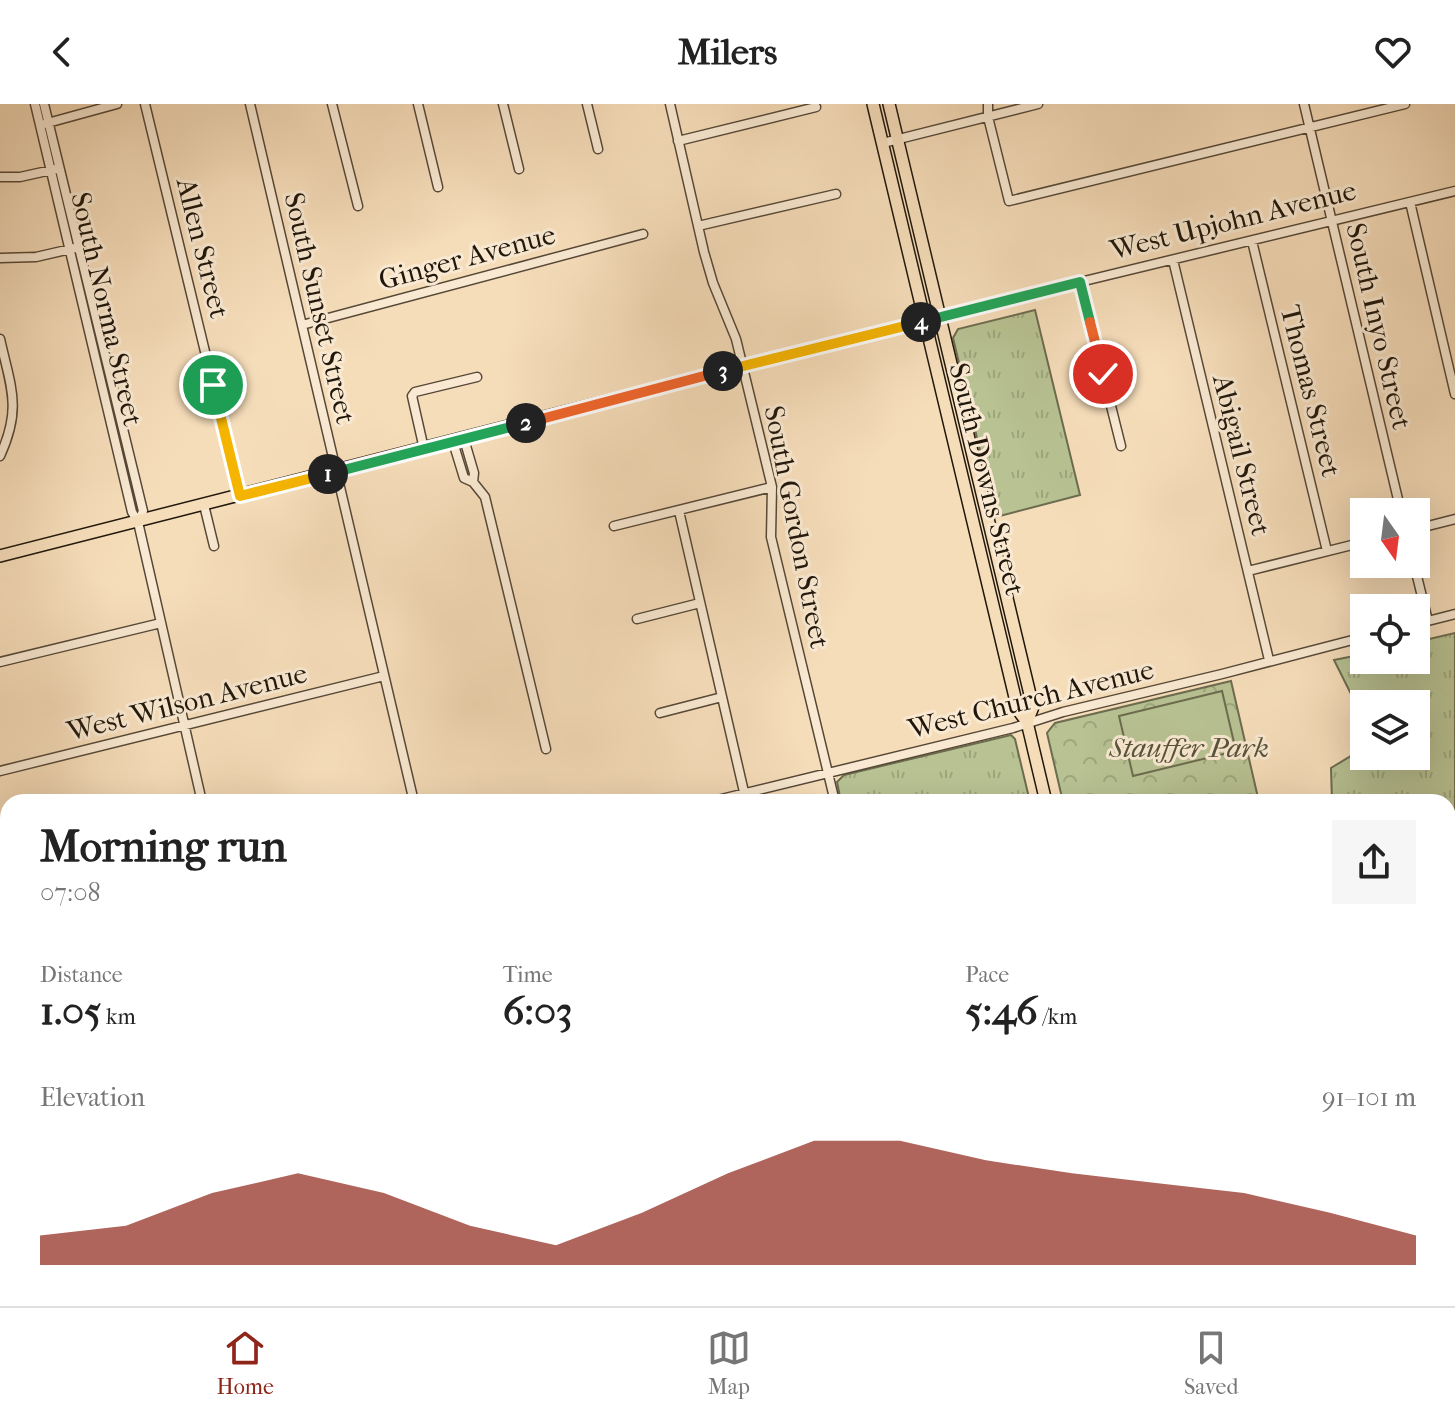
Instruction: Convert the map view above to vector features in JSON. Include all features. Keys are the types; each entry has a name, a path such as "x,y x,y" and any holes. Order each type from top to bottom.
{"main road":[{"name":"South Downs Street","path":"873,104 1018,710 1027,722 1044,794"},
{"name":"South Downs Street","path":"889,104 1033,707 1027,722"},
{"name":"West Upjohn Avenue","path":"0,556 743,366 940,319"}],"street":[{"name":"South Norma Street","path":"35,104 44,124 56,169 143,511 138,522 200,794"},
{"name":"South Norma Street","path":"44,104 44,124"},
{"path":"44,124 117,104"},
{"name":"Allen Street","path":"145,104 240,496"},
{"name":"South Sunset Street","path":"250,104 412,794"},
{"path":"332,104 358,206"},
{"path":"418,104 438,187"},
{"path":"503,104 519,169"},
{"path":"587,104 598,149"},
{"name":"South Gordon Street","path":"670,104 713,283 736,339 772,487 771,537 833,794"},
{"path":"988,104 988,117 1009,201 1405,104"},
{"path":"883,143 1038,104"},
{"name":"South Inyo Street","path":"1304,104 1398,498"},
{"path":"678,141 816,107"},
{"path":"0,177 20,177 56,169"},
{"name":"West Upjohn Avenue","path":"940,319 1455,191"},
{"path":"698,226 836,194"},
{"path":"1410,202 1455,394"},
{"name":"Ginger Avenue","path":"302,325 643,234"},
{"name":"Thomas Street","path":"1252,241 1327,551"},
{"path":"0,258 36,257 75,248"},
{"name":"Abigail Street","path":"1173,260 1269,660"},
{"path":"1080,282 1121,446"},
{"path":"0,339 14,402 11,426 0,456"},
{"path":"424,449 412,396 415,392 477,377"},
{"path":"0,425 11,426"},
{"path":"458,440 474,473 473,482 485,497 546,749"},
{"path":"614,526 772,487"},
{"path":"204,505 214,546"},
{"path":"679,511 744,792"},
{"path":"1430,525 1455,519"},
{"path":"1248,571 1350,545"},
{"path":"637,619 700,603"},
{"path":"1430,620 1455,614"},
{"path":"0,662 161,623"},
{"name":"West Church Avenue","path":"737,794 827,774 1350,640"},
{"name":"West Wilson Avenue","path":"0,771 384,676"},
{"path":"660,713 722,697"}],"green space":[{"path":"1035,310 1080,495 996,517 953,338 958,329"},
{"path":"1455,633 1455,794 1332,794 1331,768 1350,756 1350,770 1430,770 1430,690 1350,692 1334,660 1350,657 1350,674 1430,674 1430,639"},
{"name":"Stauffer Park","path":"1231,681 1257,794 1061,794 1047,733 1055,723"},
{"path":"1222,691 1236,751 1133,776 1119,716"},
{"path":"1011,735 1015,739 1028,794 839,794 837,782 844,775"}],"route":[{"path":"213,385 240,496 1080,282 1103,374"}]}
